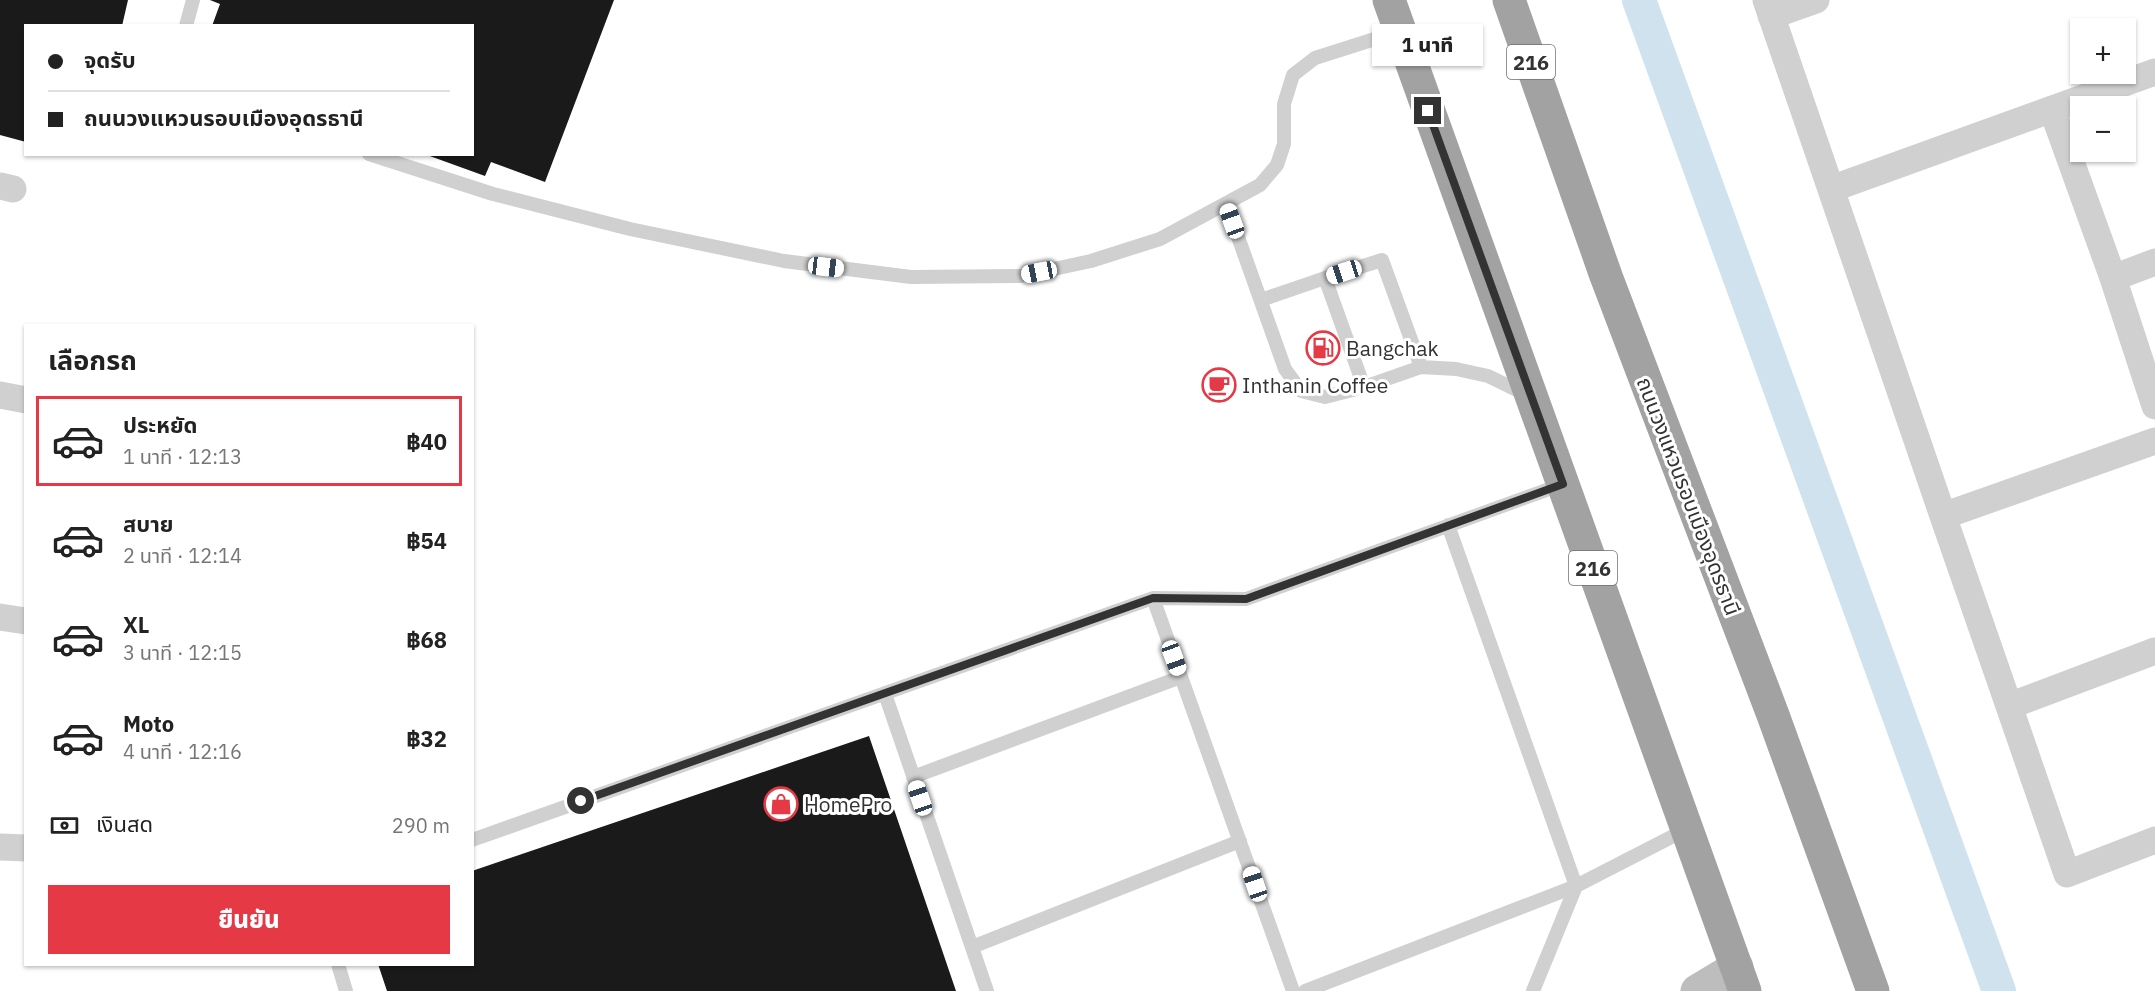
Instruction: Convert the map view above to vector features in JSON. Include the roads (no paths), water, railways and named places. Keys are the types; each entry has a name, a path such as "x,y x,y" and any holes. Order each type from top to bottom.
{"highway":[{"name":"216","path":"1389,0 1741,979"},
{"name":"ถนนวงแหวนรอบเมืองอุดรธานี","path":"1509,0 1606,276 1768,704 1873,991"}],"main road":[{"path":"1697,991 1741,979"}],"street":[{"path":"1816,0 1768,8 2067,874 2155,840"},
{"path":"1831,189 2155,72"},
{"path":"2052,109 2113,278 2155,406"},
{"path":"2113,278 2155,262"},
{"path":"0,394 24,400"},
{"path":"1943,516 2155,441"},
{"path":"0,617 24,621"},
{"path":"2009,706 2155,651"},
{"path":"0,847 24,848"}],"lane":[{"path":"187,24 193,0"},
{"path":"375,156 493,194 630,229 784,261 910,277 1021,276 1091,261 1160,239 1260,185 1277,165 1284,144 1284,104 1293,75 1315,58 1400,31"},
{"path":"1226,203 1285,369 1301,391 1324,397 1364,387 1421,367 1456,369 1488,376 1531,398"},
{"path":"1261,300 1382,260 1421,367"},
{"path":"1325,278 1364,387"},
{"path":"474,839 1153,598 1246,599 1563,484"},
{"path":"1448,525 1576,886 1533,991"},
{"path":"1153,598 1293,991"},
{"path":"913,777 1181,677"},
{"path":"885,694 987,991"},
{"path":"1305,991 1576,886 1687,829"},
{"path":"972,946 1240,842"},
{"path":"339,966 346,991"}],"waterway":[{"path":"1639,0 1999,991"}],"place":[{"name":"Bangchak","path":"1323,348"},
{"name":"Inthanin Coffee","path":"1219,385"},
{"name":"HomePro","path":"781,804"}]}
